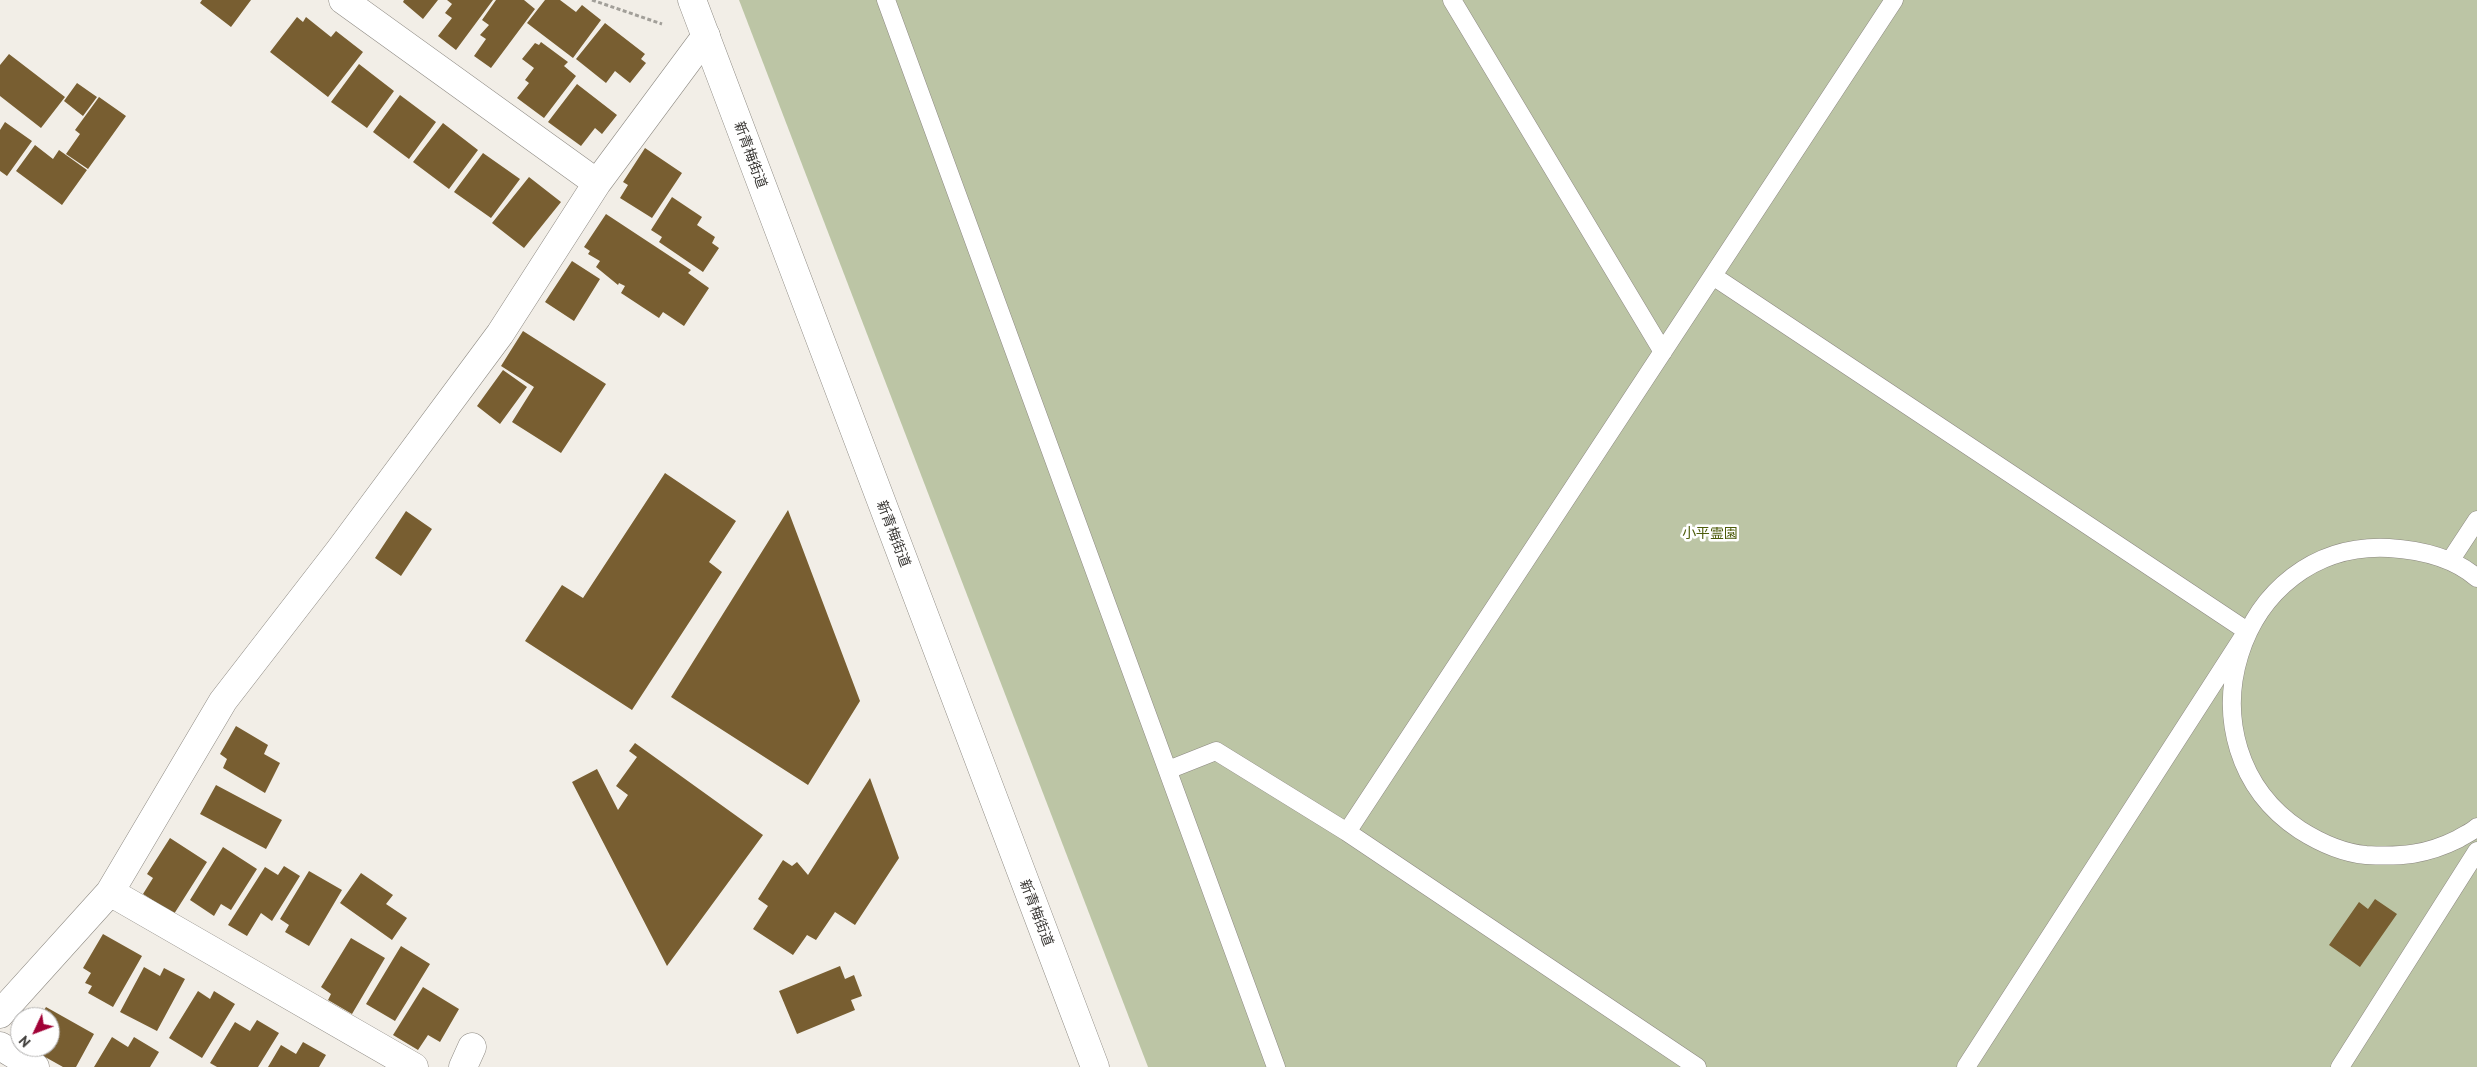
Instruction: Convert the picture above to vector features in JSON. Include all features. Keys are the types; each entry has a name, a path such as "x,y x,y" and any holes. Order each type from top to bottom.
{"street":[{"path":"343,0 597,183"},
{"name":"新青梅街道","path":"692,0 1095,1067"},
{"path":"0,1014 110,892 223,701 339,551 500,334 597,183 706,36"},
{"path":"110,892 414,1067"},
{"path":"0,1046 35,1067"}],"lane":[{"path":"886,0 1276,1067"},
{"path":"1452,0 1663,352"},
{"path":"1347,832 1894,0"},
{"path":"1713,276 2247,631"},
{"path":"2450,561 2477,520"},
{"path":"1966,1067 2269,599 2299,573 2334,556 2372,547 2412,550 2450,561 2477,578"},
{"path":"2247,631 2234,670 2230,711 2239,751 2256,788 2283,819 2317,841 2357,854 2398,857 2437,849 2477,827"},
{"path":"1168,770 1216,751 1347,832 1697,1067"},
{"path":"2340,1067 2477,851"}],"path":[{"path":"592,0 633,16 706,36"}],"green space":[{"name":"小平霊園","path":"739,0 2477,0 2477,1067 1148,1067"}],"building":[{"path":"202,0 251,0 231,27 200,3"},
{"path":"404,0 438,0 423,19 403,2"},
{"path":"447,0 493,0 456,50 438,36 452,18 445,13 452,4"},
{"path":"496,0 524,0 535,9 491,68 474,56 486,39 480,35 489,25 482,20"},
{"path":"545,0 560,0 576,12 582,5 601,20 573,58 527,23"},
{"path":"297,17 303,22 306,17 331,37 336,31 363,52 328,97 270,52"},
{"path":"605,23 645,54 641,59 646,63 630,83 615,71 606,83 576,59"},
{"path":"541,42 568,62 564,66 576,76 544,118 517,98 529,83 525,80 534,68 522,59 535,43 539,45"},
{"path":"9,54 65,97 41,128 0,96 0,65"},
{"path":"359,64 394,91 367,128 331,102"},
{"path":"77,83 97,97 83,116 64,101"},
{"path":"577,84 617,115 602,134 595,128 581,146 548,122"},
{"path":"400,95 436,122 409,159 373,132"},
{"path":"99,97 126,116 88,169 66,154 80,134 75,130"},
{"path":"5,122 32,141 7,176 0,171 0,130"},
{"path":"443,123 478,150 449,189 413,162"},
{"path":"35,145 53,159 59,150 87,170 62,205 16,171"},
{"path":"645,148 682,173 652,218 620,198 628,185 623,182"},
{"path":"483,153 520,179 491,218 454,192"},
{"path":"529,177 561,202 524,248 492,223"},
{"path":"672,197 702,217 697,225 715,237 712,243 719,248 703,272 659,242 662,237 651,230"},
{"path":"606,214 691,270 688,273 709,288 684,326 663,312 659,318 621,293 625,286 619,283 618,285 596,267 600,261 588,254 590,251 584,247"},
{"path":"572,261 600,279 574,321 545,302"},
{"path":"523,331 606,384 561,453 512,422 534,387 501,366"},
{"path":"503,370 527,387 500,424 477,406"},
{"path":"665,473 736,521 709,562 722,572 632,710 525,641 562,585 583,598"},
{"path":"788,510 860,701 808,785 671,697"},
{"path":"406,511 432,529 401,576 375,558"},
{"path":"236,726 268,745 264,754 280,763 265,793 223,768 227,759 220,754"},
{"path":"635,743 763,835 667,966 572,782 597,769 618,810 628,795 616,786 637,757 629,751"},
{"path":"870,778 899,858 855,925 835,912 816,940 807,935 793,955 753,929 768,906 758,899 783,860 792,866 797,862 808,875"},
{"path":"216,785 282,820 266,849 200,814"},
{"path":"170,838 207,862 174,914 143,894 153,878 147,874"},
{"path":"223,847 257,869 231,910 221,904 214,916 190,900"},
{"path":"284,866 300,876 272,921 261,913 247,936 228,925 265,867 278,875"},
{"path":"309,871 342,890 309,946 285,932 289,925 280,919"},
{"path":"361,873 393,895 386,904 407,918 392,940 340,903"},
{"path":"2375,899 2397,914 2360,967 2329,945 2359,902 2368,909"},
{"path":"103,934 142,956 113,1007 88,993 92,986 85,983 91,973 83,968"},
{"path":"351,938 385,958 352,1014 328,1000 331,994 321,987"},
{"path":"401,946 430,964 395,1021 366,1004"},
{"path":"840,966 845,979 854,975 862,996 851,1000 855,1010 797,1034 779,991"},
{"path":"144,967 160,976 164,968 185,979 157,1031 120,1012"},
{"path":"423,987 459,1009 440,1042 428,1035 418,1050 393,1035"},
{"path":"198,991 210,999 214,991 235,1004 202,1058 169,1038"},
{"path":"60,1015 94,1034 76,1067 63,1067 45,1057 60,1057"},
{"path":"257,1020 279,1033 258,1067 217,1067 210,1063 235,1022 250,1031"},
{"path":"112,1037 128,1047 134,1037 159,1052 150,1067 94,1067"},
{"path":"303,1042 326,1055 319,1067 268,1067 281,1045 296,1054"}]}
